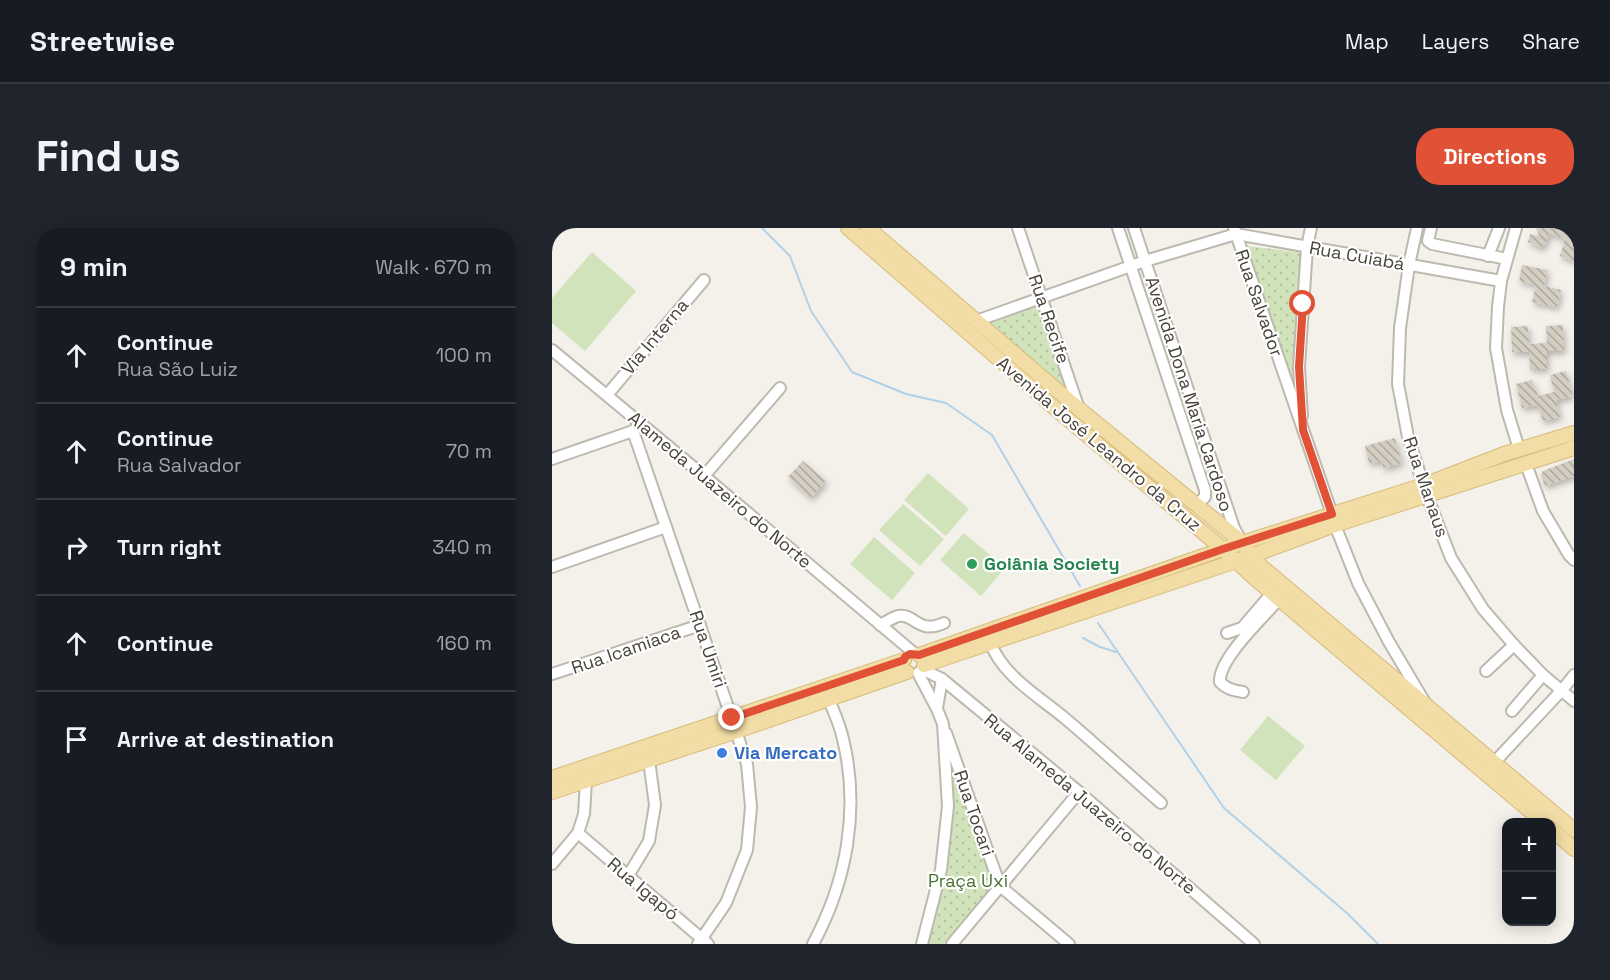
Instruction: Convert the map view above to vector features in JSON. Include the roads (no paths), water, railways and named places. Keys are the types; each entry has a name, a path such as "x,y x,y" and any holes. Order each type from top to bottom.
{"main road":[{"name":"Avenida José Leandro da Cruz","path":"848,228 1276,596 1490,768 1574,830"},
{"name":"Avenida José Leandro da Cruz","path":"868,228 1079,409 1243,543"},
{"path":"1426,490 1503,454 1574,433"},
{"path":"552,792 649,760 735,725 914,663 1223,549 1333,520 1426,490 1508,470 1574,448"},
{"path":"552,778 829,700 914,663 990,642 1251,556 1333,520"},
{"name":"Avenida Dona Maria Cardoso","path":"1243,543 1251,556"},
{"name":"Avenida José Leandro da Cruz","path":"1251,556 1427,706 1540,818"},
{"path":"1556,833 1574,849"}],"street":[{"name":"Rua Recife","path":"1018,228 1079,409"},
{"name":"Avenida Dona Maria Cardoso","path":"1118,228 1205,489 1205,497 1196,505"},
{"name":"Avenida Dona Maria Cardoso","path":"1134,228 1234,528 1243,543"},
{"path":"1303,430 1299,367 1307,247 1311,228"},
{"name":"Rua Manaus","path":"1417,228 1400,328 1398,384 1408,437 1451,558 1483,609 1510,648 1540,679 1562,690 1574,701"},
{"path":"1431,228 1428,241 1432,244 1507,259"},
{"path":"1488,256 1499,228"},
{"path":"1516,228 1501,281 1496,348 1507,410 1519,449"},
{"name":"Rua Cuiabá","path":"976,321 1235,231 1254,232 1307,247 1501,281"},
{"name":"Rua Salvador","path":"1235,231 1333,520 1364,593 1389,642 1427,706"},
{"name":"Via Interna","path":"606,395 704,280"},
{"name":"Alameda Juazeiro do Norte","path":"552,350 606,395 637,428 704,476 884,628 914,663"},
{"path":"704,476 780,388"},
{"path":"552,459 637,428"},
{"name":"Rua Umiri","path":"637,428 666,527 747,764 751,807 747,850 726,903 703,942"},
{"path":"1503,454 1508,470"},
{"path":"1526,464 1544,511 1574,560"},
{"path":"552,567 666,527"},
{"path":"1227,633 1242,628 1276,596"},
{"path":"1243,692 1237,692 1224,686 1220,682 1221,673 1231,655 1276,596"},
{"path":"884,628 900,616 926,627 936,627 944,623"},
{"name":"Rua Icamiaca","path":"552,674 700,625"},
{"path":"990,642 995,655 1017,680 1161,803"},
{"path":"1486,671 1510,648"},
{"path":"914,663 943,724 948,806 941,870 922,944"},
{"name":"Rua Alameda Juazeiro do Norte","path":"914,663 942,679 1079,792 1254,944"},
{"path":"1490,768 1574,675"},
{"path":"937,709 942,679"},
{"path":"1512,711 1540,679"},
{"path":"813,944 835,897 844,866 849,835 850,778 843,737 829,700"},
{"name":"Rua Tocari","path":"943,724 1000,886"},
{"path":"628,876 649,841 654,805 649,760"},
{"path":"552,864 578,833 584,814 586,781"},
{"path":"952,944 1079,792"},
{"name":"Rua Igapó","path":"578,833 703,942"},
{"path":"1000,886 1069,944"}],"waterway":[{"path":"762,228 790,256 811,311 852,372 906,394 946,403 992,435 1080,586"},
{"path":"1098,623 1224,808 1348,914 1378,944"},
{"path":"1083,638 1116,652"}],"place":[{"name":"Goiânia Society","path":"972,564"},
{"name":"Via Mercato","path":"722,753"}],"park label":[{"name":"Praça Uxi","path":"968,881"}]}
